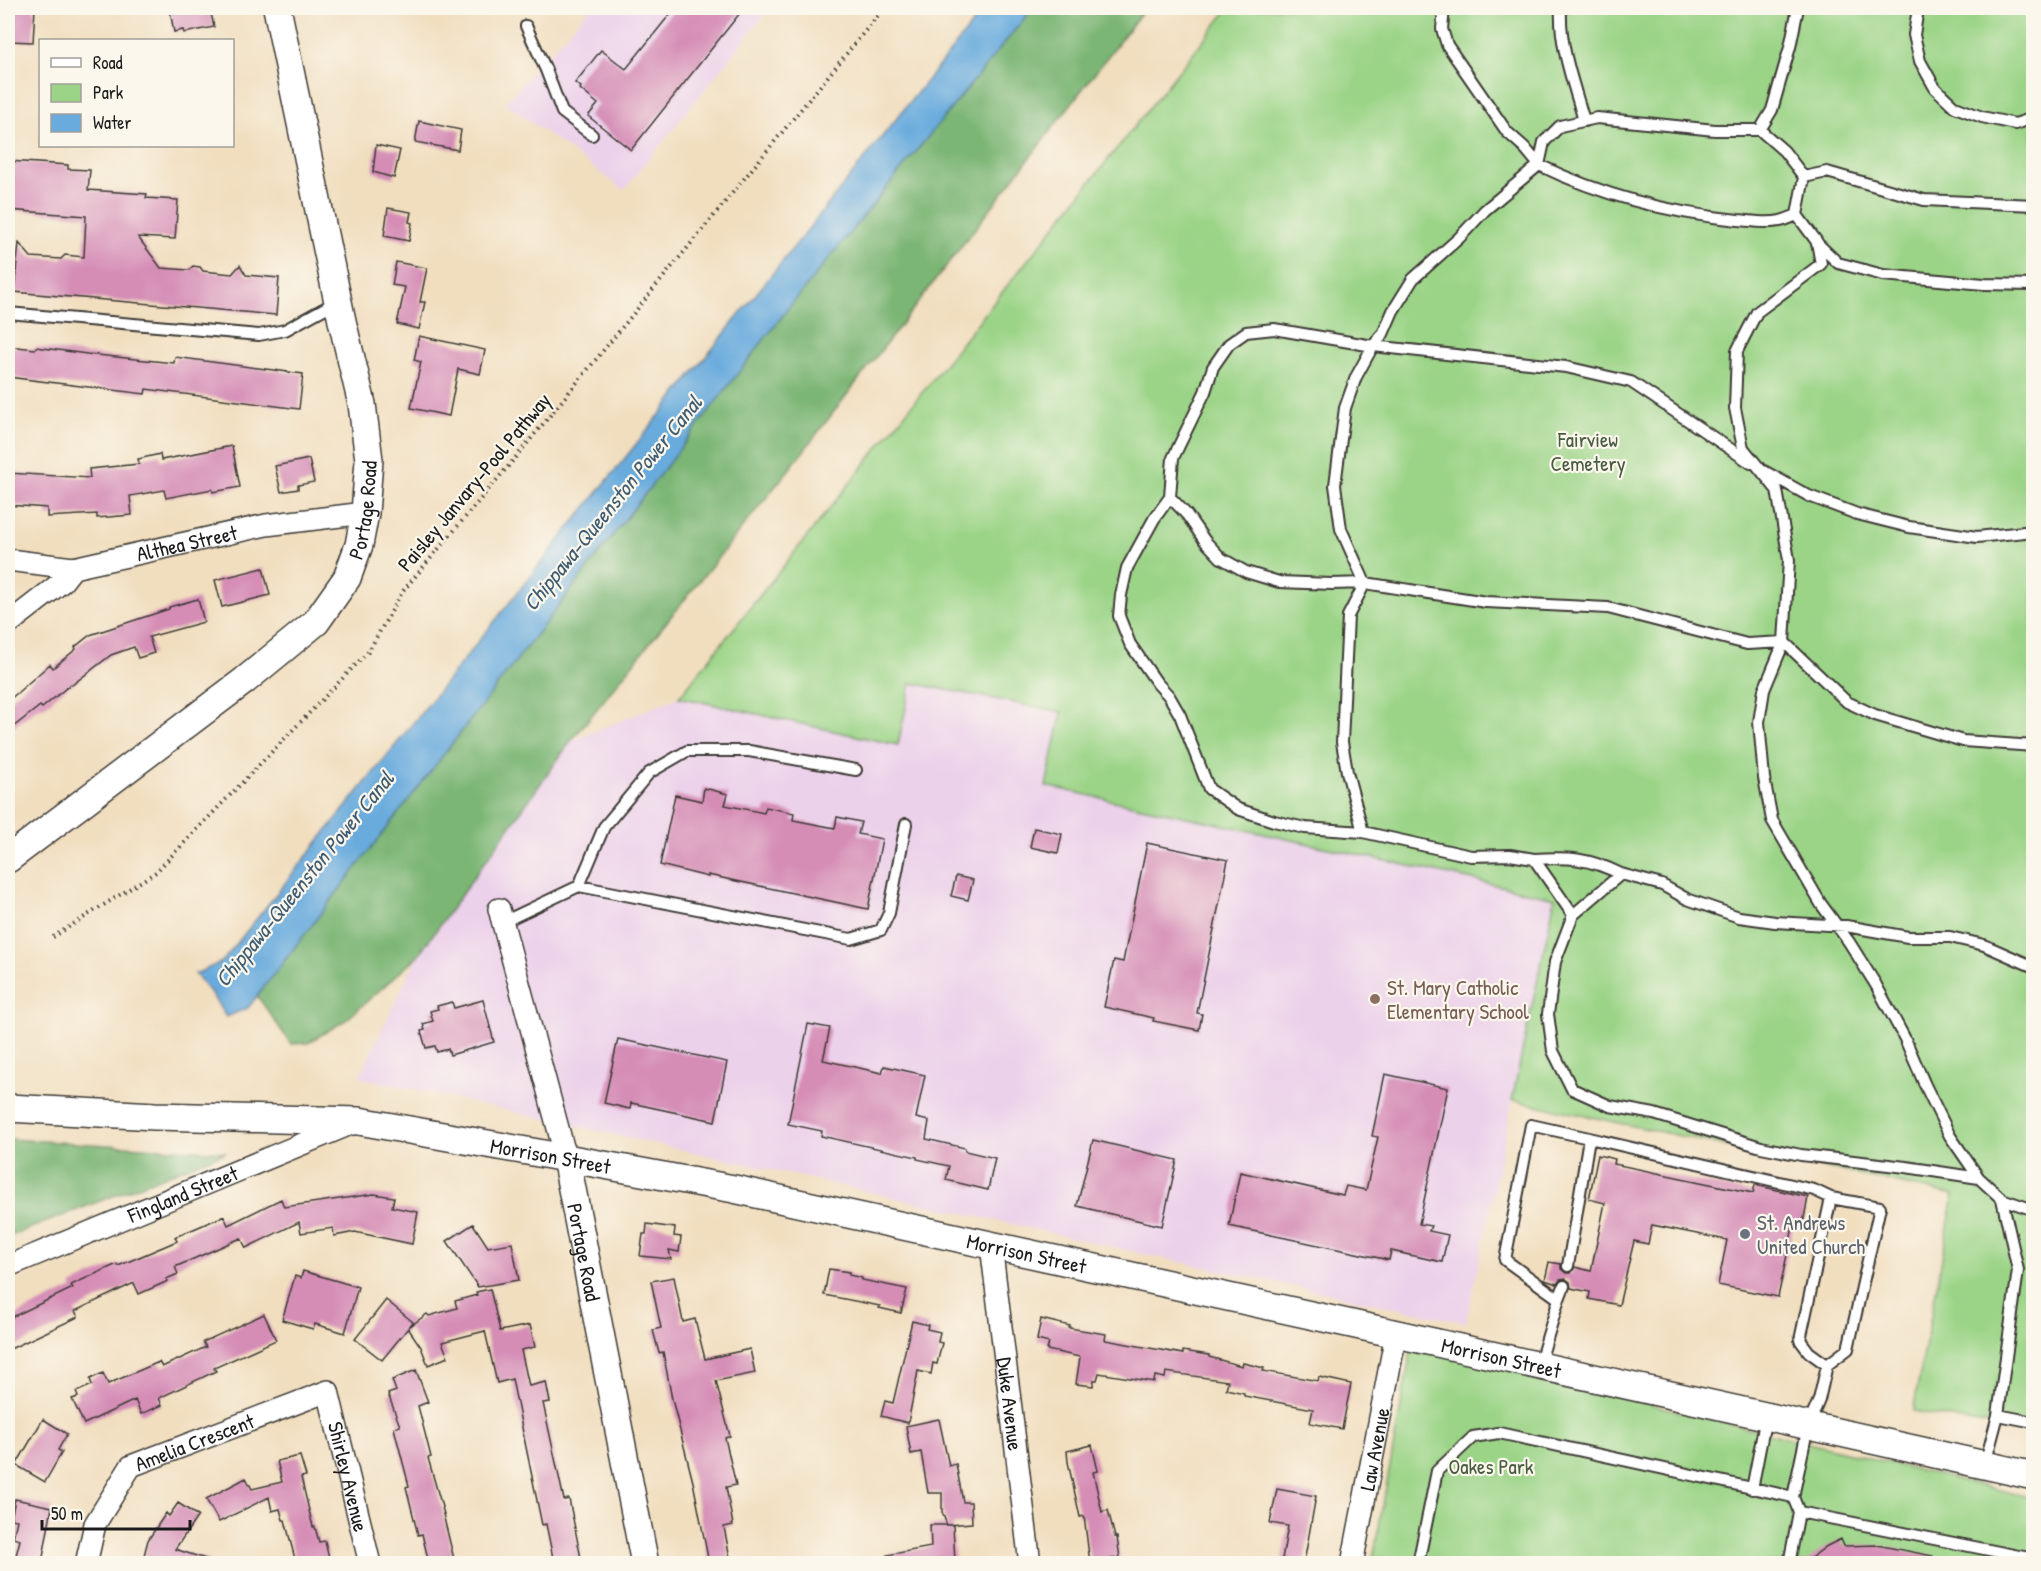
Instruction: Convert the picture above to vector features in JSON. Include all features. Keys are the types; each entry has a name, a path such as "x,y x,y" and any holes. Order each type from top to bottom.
{"street":[{"name":"Portage Road","path":"8,859 244,681 316,622 347,578 359,545 365,513 369,460 364,415 277,8"},
{"name":"Althea Street","path":"8,560 73,567 266,525 365,513"},
{"path":"8,624 62,582 73,567"},
{"name":"Portage Road","path":"501,915 566,1158 645,1563"},
{"name":"Morrison Street","path":"8,1108 155,1116 359,1121 566,1158 734,1189 2034,1476"},
{"name":"Fingland Street","path":"8,1266 359,1121"},
{"name":"Duke Avenue","path":"991,1245 1030,1563"},
{"name":"Law Avenue","path":"1352,1563 1396,1334"},
{"name":"Shirley Avenue","path":"326,1392 328,1391 370,1563"},
{"name":"Amelia Crescent","path":"86,1563 95,1524 131,1466 326,1392"}],"lane":[{"path":"1444,8 1442,29 1447,45 1507,132 1539,165 1563,177 1612,194 1703,216 1779,222 1797,215"},
{"path":"1561,8 1560,23 1566,60 1584,121"},
{"path":"1760,130 1772,110 1790,47 1797,8"},
{"path":"1918,8 1914,35 1920,60 1935,88 1955,107 1982,117 2015,124 2034,118"},
{"path":"526,26 562,112 592,135"},
{"path":"1365,583 1341,530 1335,485 1345,408 1356,377 1413,279 1459,238 1485,210 1539,165 1544,142 1560,126 1597,118 1715,130 1760,130 1784,151 1804,177 1797,215 1817,243 1838,263 1883,275 1984,284 2034,285"},
{"path":"1804,177 1827,172 1924,200 2034,205"},
{"path":"1817,243 1821,264 1757,312 1737,351 1735,408 1743,448 1777,490 1789,560 1784,642 1764,690 1758,722 1764,778 1772,820 1821,904 1838,926 1881,994 1905,1039 1950,1136 1979,1178 2002,1199 2034,1210"},
{"path":"8,312 259,335 285,330 338,301"},
{"path":"2034,531 1977,537 1909,527 1857,514 1809,496 1759,468 1631,382 1566,367 1373,346 1274,329 1246,332 1229,344 1213,367 1205,392 1173,458 1170,497 1154,519 1127,568 1119,616 1130,644 1157,683 1169,696 1180,715 1209,789 1238,809 1305,828 1363,832 1471,856 1510,855 1534,859 1563,857 1583,859 1621,874 1662,885 1687,899 1739,917 1838,926 1908,937 1950,937 1984,945 2034,967"},
{"path":"1170,497 1187,514 1205,541 1221,558 1246,572 1279,582 1365,583 1486,603 1608,608 1747,644 1784,642 1847,702 1875,714 1963,741 2034,746"},
{"path":"1363,832 1347,772 1342,742 1348,616 1365,583"},
{"path":"579,886 604,827 649,773 687,751 749,751 856,770"},
{"path":"501,915 579,886 851,939 881,930 889,913 906,824"},
{"path":"1534,859 1573,915"},
{"path":"1621,874 1573,915 1556,962 1548,1014 1553,1051 1572,1089 1610,1106 1654,1114 1761,1147 1801,1155 1979,1178"},
{"path":"1559,1299 1505,1260 1531,1125 1814,1190 1831,1198 1880,1207 1848,1348 1827,1365 1819,1400 1808,1426 1793,1497 1799,1512 1789,1563"},
{"path":"1568,1266 1589,1138"},
{"path":"1827,1365 1809,1352 1800,1340 1831,1198"},
{"path":"1984,1465 1998,1415 2018,1270 2002,1199"},
{"path":"1539,1365 1563,1286"},
{"path":"1998,1415 2034,1422"},
{"path":"1752,1489 1767,1416"},
{"path":"1418,1563 1437,1471 1473,1437 1498,1433 1793,1497"},
{"path":"1799,1512 2034,1559"}],"path":[{"name":"Paisley Janvary-Pool Pathway","path":"53,937 156,872 368,652 403,591 516,457 884,8"}],"shaded area":[{"path":"590,8 770,8 624,190 505,103"},
{"path":"911,683 1063,712 1047,786 1555,898 1466,1323 1162,1258 359,1077 417,957 571,741 679,697 897,745"}],"green space":[{"path":"1023,8 1145,8 799,457 571,741 417,957 346,1020 308,1043 291,1044 244,977"},
{"name":"Fairview Cemetery","path":"1229,8 2033,8 2033,1433 1913,1411 1954,1195 1512,1100 1555,898 1046,786 1062,712 911,683 898,745 679,697"},
{"path":"8,1139 226,1152 8,1237"},
{"name":"Oakes Park","path":"1412,1346 2033,1498 2033,1563 1372,1564"}],"water":[{"name":"Chippawa-Queenston Power Canal","path":"985,8 1033,8 787,310 248,1008 226,1017 211,993 195,974 222,962"}],"building":[{"path":"8,8 35,8 33,42 8,41"},
{"path":"210,8 214,27 184,33 183,30 174,32 170,11"},
{"path":"675,8 744,8 631,150 588,116 598,104 575,83 601,50 626,69"},
{"path":"419,121 461,130 458,150 415,142"},
{"path":"376,145 400,150 394,178 373,172"},
{"path":"8,161 68,165 68,169 90,170 88,190 147,194 146,198 178,200 175,239 138,237 161,268 189,270 193,266 200,267 203,271 232,274 240,265 246,275 279,278 276,315 14,292 19,243 31,257 61,259 65,255 84,257 86,216 8,210"},
{"path":"388,208 411,212 409,241 384,236"},
{"path":"396,262 427,268 420,302 425,302 419,329 397,324 405,287 392,285"},
{"path":"419,336 485,350 480,374 458,369 449,416 411,408 421,362 414,360"},
{"path":"8,346 35,349 36,347 174,363 175,357 303,374 299,409 146,389 145,394 8,377"},
{"path":"232,446 240,487 213,492 212,489 166,498 164,490 130,496 132,515 97,518 97,514 47,517 47,508 8,505 8,473 90,478 89,469 139,464 138,459 160,454 161,460"},
{"path":"309,459 314,482 298,485 298,489 281,492 275,466"},
{"path":"263,568 270,595 222,607 215,580"},
{"path":"198,599 204,622 149,637 154,653 138,658 134,647 111,655 8,731 8,701 50,664 53,668 90,635"},
{"path":"704,788 728,794 725,805 764,813 766,807 794,813 793,820 835,828 837,817 861,822 858,834 882,839 868,909 708,875 708,877 660,865 675,795 702,801"},
{"path":"1034,828 1062,834 1058,853 1030,847"},
{"path":"1147,843 1228,860 1197,1013 1202,1014 1199,1030 1153,1021 1154,1018 1104,1007 1114,960 1123,962"},
{"path":"956,876 973,880 968,900 951,896"},
{"path":"483,1000 494,1042 450,1055 448,1049 437,1052 435,1046 426,1048 421,1031 425,1030 423,1024 433,1021 430,1011 438,1009 437,1006 452,1002 454,1008"},
{"path":"808,1024 830,1028 823,1060 882,1073 884,1066 925,1075 916,1118 929,1121 926,1139 995,1158 988,1190 946,1180 949,1166 821,1136 822,1131 788,1124"},
{"path":"618,1039 727,1062 715,1121 631,1103 630,1109 604,1103"},
{"path":"1385,1074 1448,1088 1419,1224 1431,1226 1429,1231 1448,1235 1442,1262 1391,1251 1389,1260 1229,1226 1240,1172 1343,1195 1346,1186 1366,1190 1378,1137 1372,1136"},
{"path":"1093,1140 1177,1160 1162,1226 1077,1206"},
{"name":"St. Andrews United Church","path":"1598,1155 1615,1159 1614,1164 1753,1193 1755,1185 1808,1197 1802,1229 1793,1227 1778,1297 1718,1285 1727,1240 1652,1225 1648,1244 1634,1241 1619,1305 1589,1299 1590,1292 1571,1288 1570,1282 1566,1279 1560,1280 1557,1284 1545,1280 1549,1262 1561,1264 1561,1269 1566,1273 1571,1273 1575,1267 1591,1271 1605,1203 1589,1199"},
{"path":"374,1194 394,1197 392,1207 418,1212 412,1244 355,1232 334,1236 333,1228 301,1233 299,1222 246,1248 241,1238 175,1267 178,1274 139,1294 134,1283 75,1311 78,1317 8,1350 8,1319 73,1288 71,1285 177,1241 175,1237 224,1216 228,1225 281,1199 284,1207"},
{"path":"473,1224 488,1247 512,1243 519,1280 478,1287 447,1241"},
{"path":"647,1224 675,1228 674,1236 681,1237 679,1252 669,1250 671,1259 640,1256"},
{"path":"829,1269 849,1272 849,1275 862,1278 862,1280 907,1289 901,1313 879,1308 880,1306 824,1295"},
{"path":"303,1271 358,1287 345,1333 315,1324 313,1329 282,1320 295,1276 301,1278"},
{"path":"674,1277 683,1322 695,1319 705,1359 750,1349 755,1373 716,1381 730,1436 725,1438 736,1485 726,1487 733,1525 724,1527 731,1563 709,1563 663,1352 659,1353 653,1330 661,1328 651,1281"},
{"path":"490,1289 500,1331 530,1325 535,1347 521,1350 529,1386 546,1382 550,1402 543,1403 564,1500 569,1499 582,1563 554,1563 546,1524 542,1525 512,1379 497,1383 485,1331 442,1342 448,1357 428,1365 421,1347 408,1328 382,1360 355,1339 386,1300 413,1322 409,1327 427,1314 429,1316 457,1308 455,1301"},
{"path":"264,1314 276,1340 214,1368 216,1371 159,1398 162,1405 141,1414 135,1400 84,1424 72,1399 78,1397 76,1392 92,1385 90,1379 103,1373 108,1384 159,1362 162,1367 206,1347 203,1342"},
{"path":"1041,1319 1070,1326 1069,1328 1106,1334 1105,1340 1183,1354 1183,1351 1209,1355 1209,1357 1242,1366 1243,1363 1264,1368 1263,1371 1318,1381 1319,1377 1351,1384 1342,1429 1310,1423 1313,1409 1244,1396 1244,1393 1226,1389 1228,1381 1166,1372 1165,1378 1155,1376 1154,1382 1099,1373 1093,1386 1076,1384 1080,1357 1047,1350 1049,1343 1037,1340"},
{"path":"912,1321 928,1325 927,1329 940,1332 938,1342 942,1343 937,1364 933,1363 931,1374 918,1371 908,1423 881,1416 885,1401 893,1403"},
{"path":"416,1370 428,1402 418,1406 431,1457 428,1458 455,1563 429,1563 422,1534 418,1535 406,1487 409,1486 394,1428 400,1426 388,1394 396,1391 392,1380"},
{"path":"43,1419 67,1434 58,1450 62,1452 45,1482 16,1465"},
{"path":"939,1419 949,1466 956,1464 963,1502 971,1502 972,1523 947,1525 942,1512 942,1493 928,1493 921,1452 911,1454 906,1426"},
{"path":"1092,1445 1098,1471 1093,1472 1102,1512 1108,1510 1115,1537 1117,1537 1120,1558 1110,1559 1111,1563 1090,1563 1084,1516 1080,1517 1068,1462 1067,1451"},
{"path":"300,1456 306,1476 301,1477 313,1527 315,1527 319,1542 325,1541 330,1563 296,1563 285,1520 283,1520 280,1509 272,1511 269,1497 219,1522 206,1499 246,1478 252,1489 282,1482 277,1461"},
{"path":"1277,1489 1316,1496 1304,1563 1282,1559 1288,1526 1270,1523"},
{"path":"15,1499 52,1507 42,1563 14,1563 20,1540 13,1538 17,1520 11,1519"},
{"path":"178,1503 198,1516 175,1549 209,1560 209,1563 142,1563 148,1540 166,1513 169,1516"},
{"path":"930,1525 953,1525 955,1563 888,1563 887,1555 931,1547"},
{"path":"1841,1539 1844,1546 1877,1545 1933,1556 1933,1563 1804,1563"}],"place":[{"name":"St. Mary Catholic Elementary School","path":"1375,999"},
{"name":"St. Andrews United Church","path":"1745,1234"}]}
